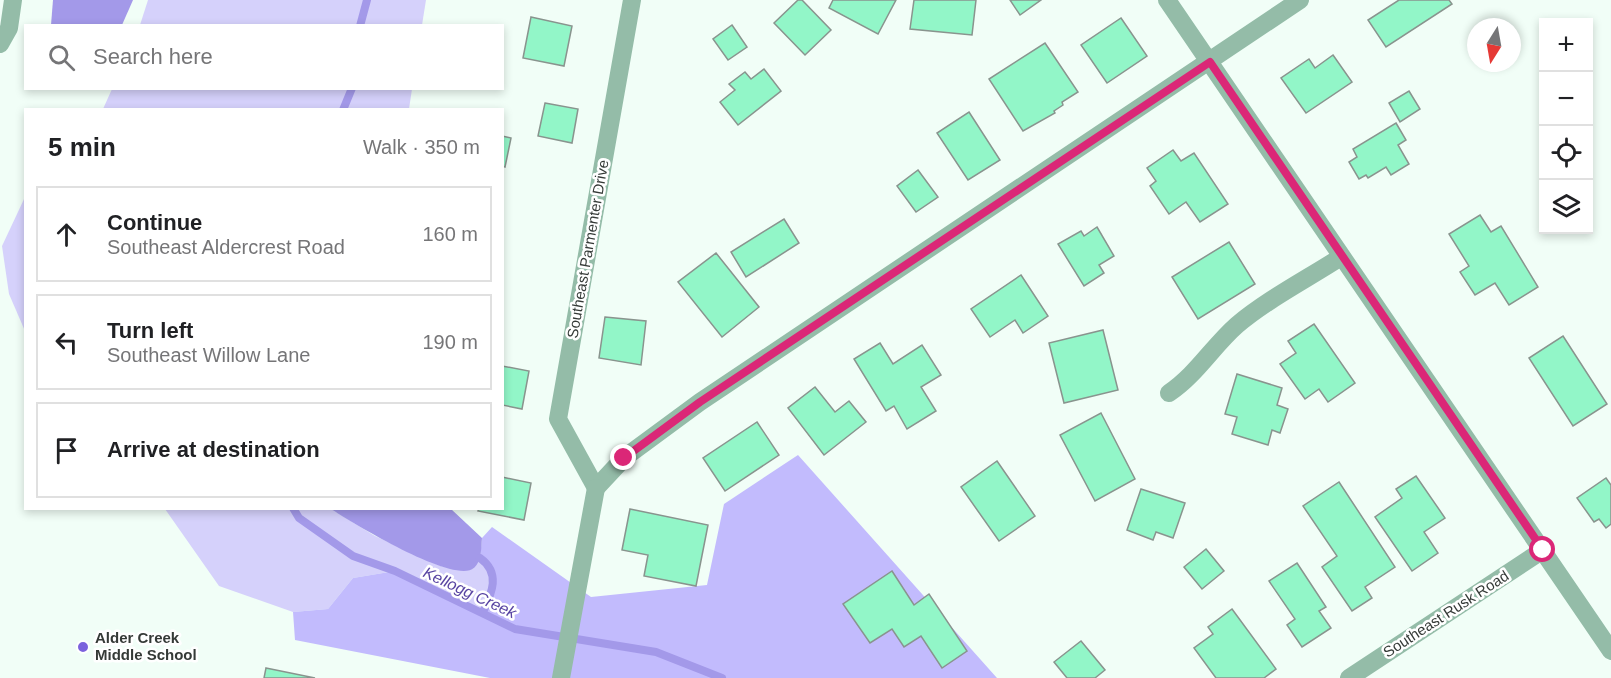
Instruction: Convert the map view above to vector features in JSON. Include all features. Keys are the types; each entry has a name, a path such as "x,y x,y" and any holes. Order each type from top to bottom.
{"street":[{"path":"0,44 9,28 14,0"},
{"name":"Southeast Parmenter Drive","path":"596,488 558,419 632,0"},
{"path":"1167,0 1611,651"},
{"path":"561,678 596,488 624,458 700,402 1300,0"},
{"path":"1169,393 1185,382 1207,355 1239,324 1341,257"},
{"name":"Southeast Rusk Road","path":"1349,678 1543,550"}],"shaded area":[{"path":"53,0 133,0 122,24 51,24"},
{"path":"148,0 426,0 422,24 140,24"},
{"path":"111,90 412,90 409,108 103,108"},
{"path":"24,199 24,329 9,294 2,246"},
{"path":"798,455 997,678 490,678 295,640 293,612 328,609 353,578 395,571 483,612 492,591 493,577 487,564 480,558 482,538 492,527 591,597 707,585 724,504"},
{"path":"166,510 333,510 375,536 443,567 473,569 480,558 487,564 493,577 492,591 483,612 395,571 353,578 328,609 293,612 219,586"},
{"path":"333,510 452,510 482,538 480,558 474,568 463,571 446,568 402,550"}],"building":[{"path":"798,0 802,0 831,30 805,55 774,23"},
{"path":"833,0 896,0 878,34 829,8"},
{"path":"914,0 976,0 972,35 910,29"},
{"path":"1010,0 1041,0 1020,15"},
{"path":"1399,0 1449,0 1452,4 1386,47 1368,20"},
{"path":"531,17 572,26 564,66 523,58"},
{"path":"1121,18 1147,56 1107,83 1081,45"},
{"path":"732,25 747,47 728,60 713,39"},
{"path":"1045,43 1078,92 1062,102 1063,105 1054,111 1055,113 1023,131 989,79"},
{"path":"1333,55 1352,82 1306,113 1281,78 1309,59 1315,68"},
{"path":"764,69 781,91 738,125 720,102 735,90 729,84 745,72 751,79"},
{"path":"1409,91 1420,109 1400,122 1389,103"},
{"path":"545,103 578,109 572,143 538,136"},
{"path":"969,112 1000,160 968,180 937,133"},
{"path":"1396,123 1406,140 1398,145 1409,164 1391,175 1386,167 1368,178 1366,175 1359,179 1349,162 1357,157 1353,149"},
{"path":"504,136 511,138 504,167"},
{"path":"1173,150 1181,161 1194,153 1228,204 1200,222 1186,202 1169,214 1150,186 1156,181 1147,168"},
{"path":"918,170 938,197 916,212 897,186"},
{"path":"1480,215 1491,232 1501,226 1538,287 1509,305 1495,283 1475,295 1460,272 1469,266 1449,234"},
{"path":"784,219 799,243 746,277 731,252"},
{"path":"1097,227 1114,256 1099,265 1104,273 1084,286 1058,244 1081,231 1084,236"},
{"path":"1229,242 1255,284 1198,319 1172,277"},
{"path":"716,253 759,307 722,337 678,282"},
{"path":"1021,275 1048,316 1023,333 1015,320 990,337 971,309"},
{"path":"605,317 646,321 641,365 599,358"},
{"path":"1314,324 1355,383 1328,402 1319,389 1305,399 1280,364 1296,353 1288,341"},
{"path":"1103,330 1118,390 1064,403 1049,343"},
{"path":"1563,336 1607,404 1573,426 1529,358"},
{"path":"880,343 893,364 922,345 941,375 921,387 936,411 907,429 894,406 886,411 854,359"},
{"path":"504,366 529,371 522,409 504,405"},
{"path":"1237,374 1282,388 1277,405 1288,409 1280,433 1272,430 1268,445 1232,434 1237,417 1225,414"},
{"path":"815,387 835,412 849,401 866,422 824,455 788,408"},
{"path":"1101,413 1135,479 1095,501 1060,435"},
{"path":"757,422 779,455 725,491 703,458"},
{"path":"997,461 1035,516 999,541 961,487"},
{"path":"1416,476 1445,518 1424,532 1438,553 1412,571 1375,517 1402,498 1396,489"},
{"path":"504,477 531,483 524,520 478,511 504,510"},
{"path":"1606,478 1611,485 1611,524 1606,528 1599,519 1594,522 1577,498"},
{"path":"1339,482 1395,567 1365,587 1372,598 1352,611 1322,567 1337,556 1303,506"},
{"path":"1141,489 1185,503 1173,538 1156,532 1153,540 1127,530"},
{"path":"630,509 708,525 696,586 644,576 648,555 622,550"},
{"path":"1206,549 1224,571 1202,589 1184,567"},
{"path":"1297,563 1326,607 1319,611 1331,628 1302,647 1287,625 1295,619 1269,581"},
{"path":"892,571 914,605 929,594 967,651 942,668 921,636 904,647 892,629 870,643 843,604"},
{"path":"1232,609 1276,669 1264,678 1216,678 1194,648 1213,634 1208,627"},
{"path":"1081,641 1105,670 1095,678 1067,678 1054,662"},
{"path":"266,668 315,678 264,678"}],"waterway":[{"name":"Kellogg Creek","path":"361,24 367,0"},
{"name":"Kellogg Creek","path":"344,108 351,90"},
{"name":"Kellogg Creek","path":"294,510 299,518 353,556 395,571 515,629 656,652 722,678"},
{"path":"480,558 487,564 493,577 492,591 483,612"}],"place":[{"name":"Alder Creek Middle School","path":"83,647"}],"route":[{"path":"624,458 700,402 1210,62 1543,550"}]}
